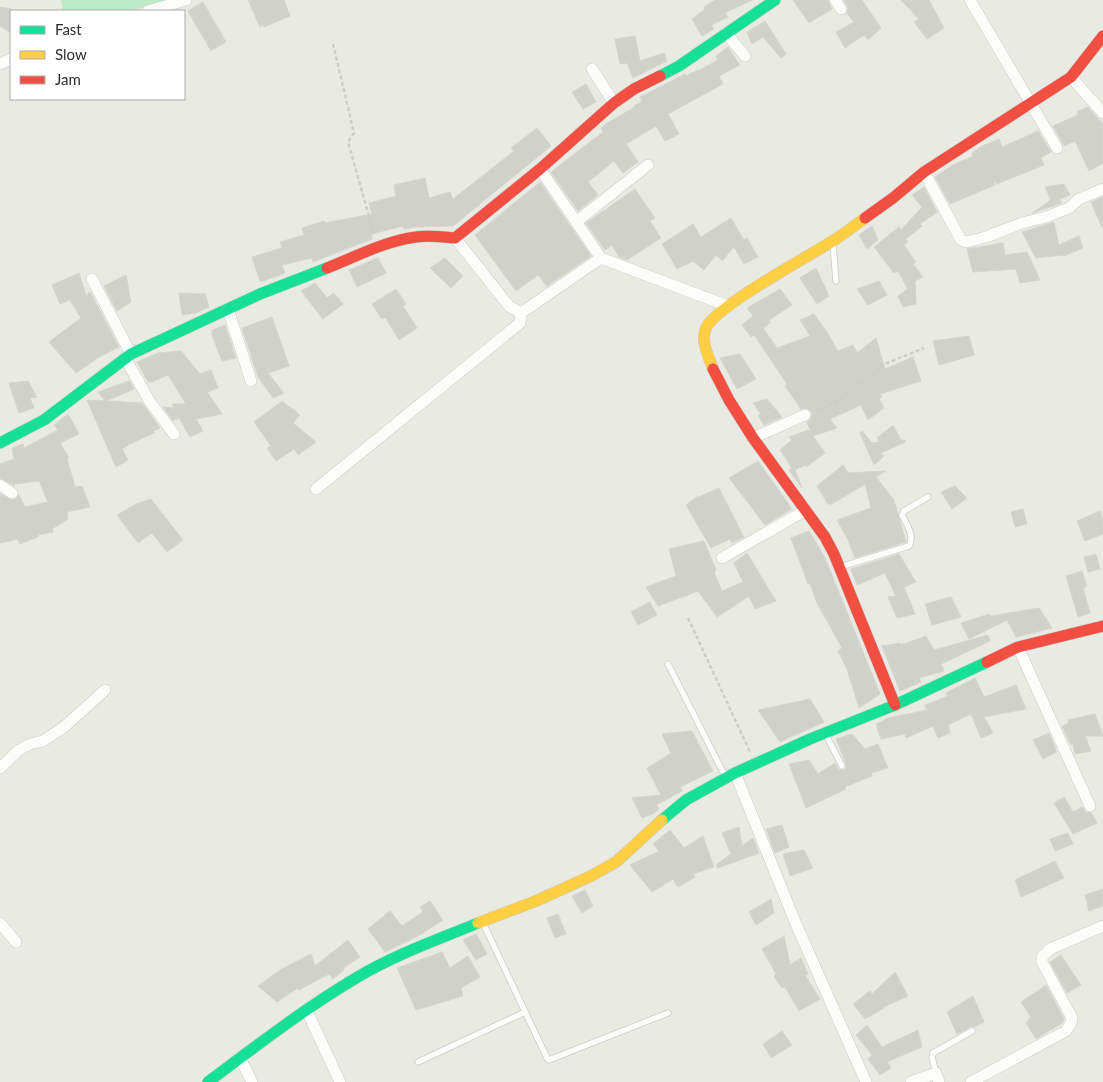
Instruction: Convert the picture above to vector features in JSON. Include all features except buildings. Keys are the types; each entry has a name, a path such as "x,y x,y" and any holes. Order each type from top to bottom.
{"street":[{"path":"151,10 186,0"},
{"path":"0,443 44,420 128,356 260,294 378,247 416,237 455,238 540,169 614,103 634,89 679,66 775,0"},
{"path":"970,0 1057,148"},
{"path":"726,33 745,56"},
{"path":"895,705 840,567 825,537 753,438 718,379 705,346 704,336 706,327 728,306 833,242 893,198 924,172 1071,78 1103,36"},
{"path":"592,69 614,103"},
{"path":"1071,78 1102,108"},
{"path":"576,222 648,165"},
{"path":"540,169 601,258 728,306"},
{"path":"924,172 961,240 966,242 1046,217 1069,208 1079,199 1103,189"},
{"path":"455,238 509,306 521,313"},
{"path":"316,490 520,323 521,313 601,258"},
{"path":"92,278 150,402 174,434"},
{"path":"228,309 251,381"},
{"path":"753,438 805,415"},
{"path":"0,485 12,493"},
{"path":"722,558 806,510"},
{"path":"208,1082 356,978 404,953 482,921 536,902 592,876 616,862 686,800 730,775 825,733 895,705 1018,647 1103,626"},
{"path":"1018,647 1090,806"},
{"path":"0,768 19,750 30,744 43,741 64,727 105,690"},
{"path":"730,775 866,1082"},
{"path":"0,923 16,942"},
{"path":"971,1082 1066,1031 1071,1024 1072,1018 1042,962 1042,957 1050,949 1103,926"},
{"path":"307,1011 340,1082"},
{"path":"240,1058 252,1082"},
{"path":"911,1082 938,1078"}],"lane":[{"path":"833,242 836,282"},
{"path":"840,567 908,546 912,541 911,535 902,515 904,511 928,497"},
{"path":"668,664 730,775"},
{"path":"825,733 842,766"},
{"path":"482,921 547,1058 551,1060 668,1013"},
{"path":"418,1062 525,1012"},
{"path":"938,1078 932,1056 933,1053 972,1031"}],"path":[{"path":"333,44 354,133 348,142 378,247"},
{"path":"805,415 838,400 887,363 924,348"},
{"path":"688,618 756,765"}],"green space":[{"path":"61,0 171,0 132,10 63,10"}],"traffic: fast":[{"path":"660,76 679,66 775,0"},
{"path":"0,443 44,420 131,354 260,294 327,268"},
{"path":"662,820 686,800 735,773 810,739 895,705 987,662"},
{"path":"208,1082 262,1041 356,978 400,955 478,923"}],"traffic: slow":[{"path":"713,369 704,338 706,328 713,319 743,296 835,239 865,218"},
{"path":"478,923 536,901 591,876 616,862 662,820"}],"traffic: jam":[{"path":"865,218 924,172 1071,77 1103,36"},
{"path":"327,268 404,239 426,236 455,238 540,169 614,103 634,89 660,76"},
{"path":"713,369 729,400 753,438 825,537 834,554 895,705"},
{"path":"987,662 1018,647 1103,626"}]}
